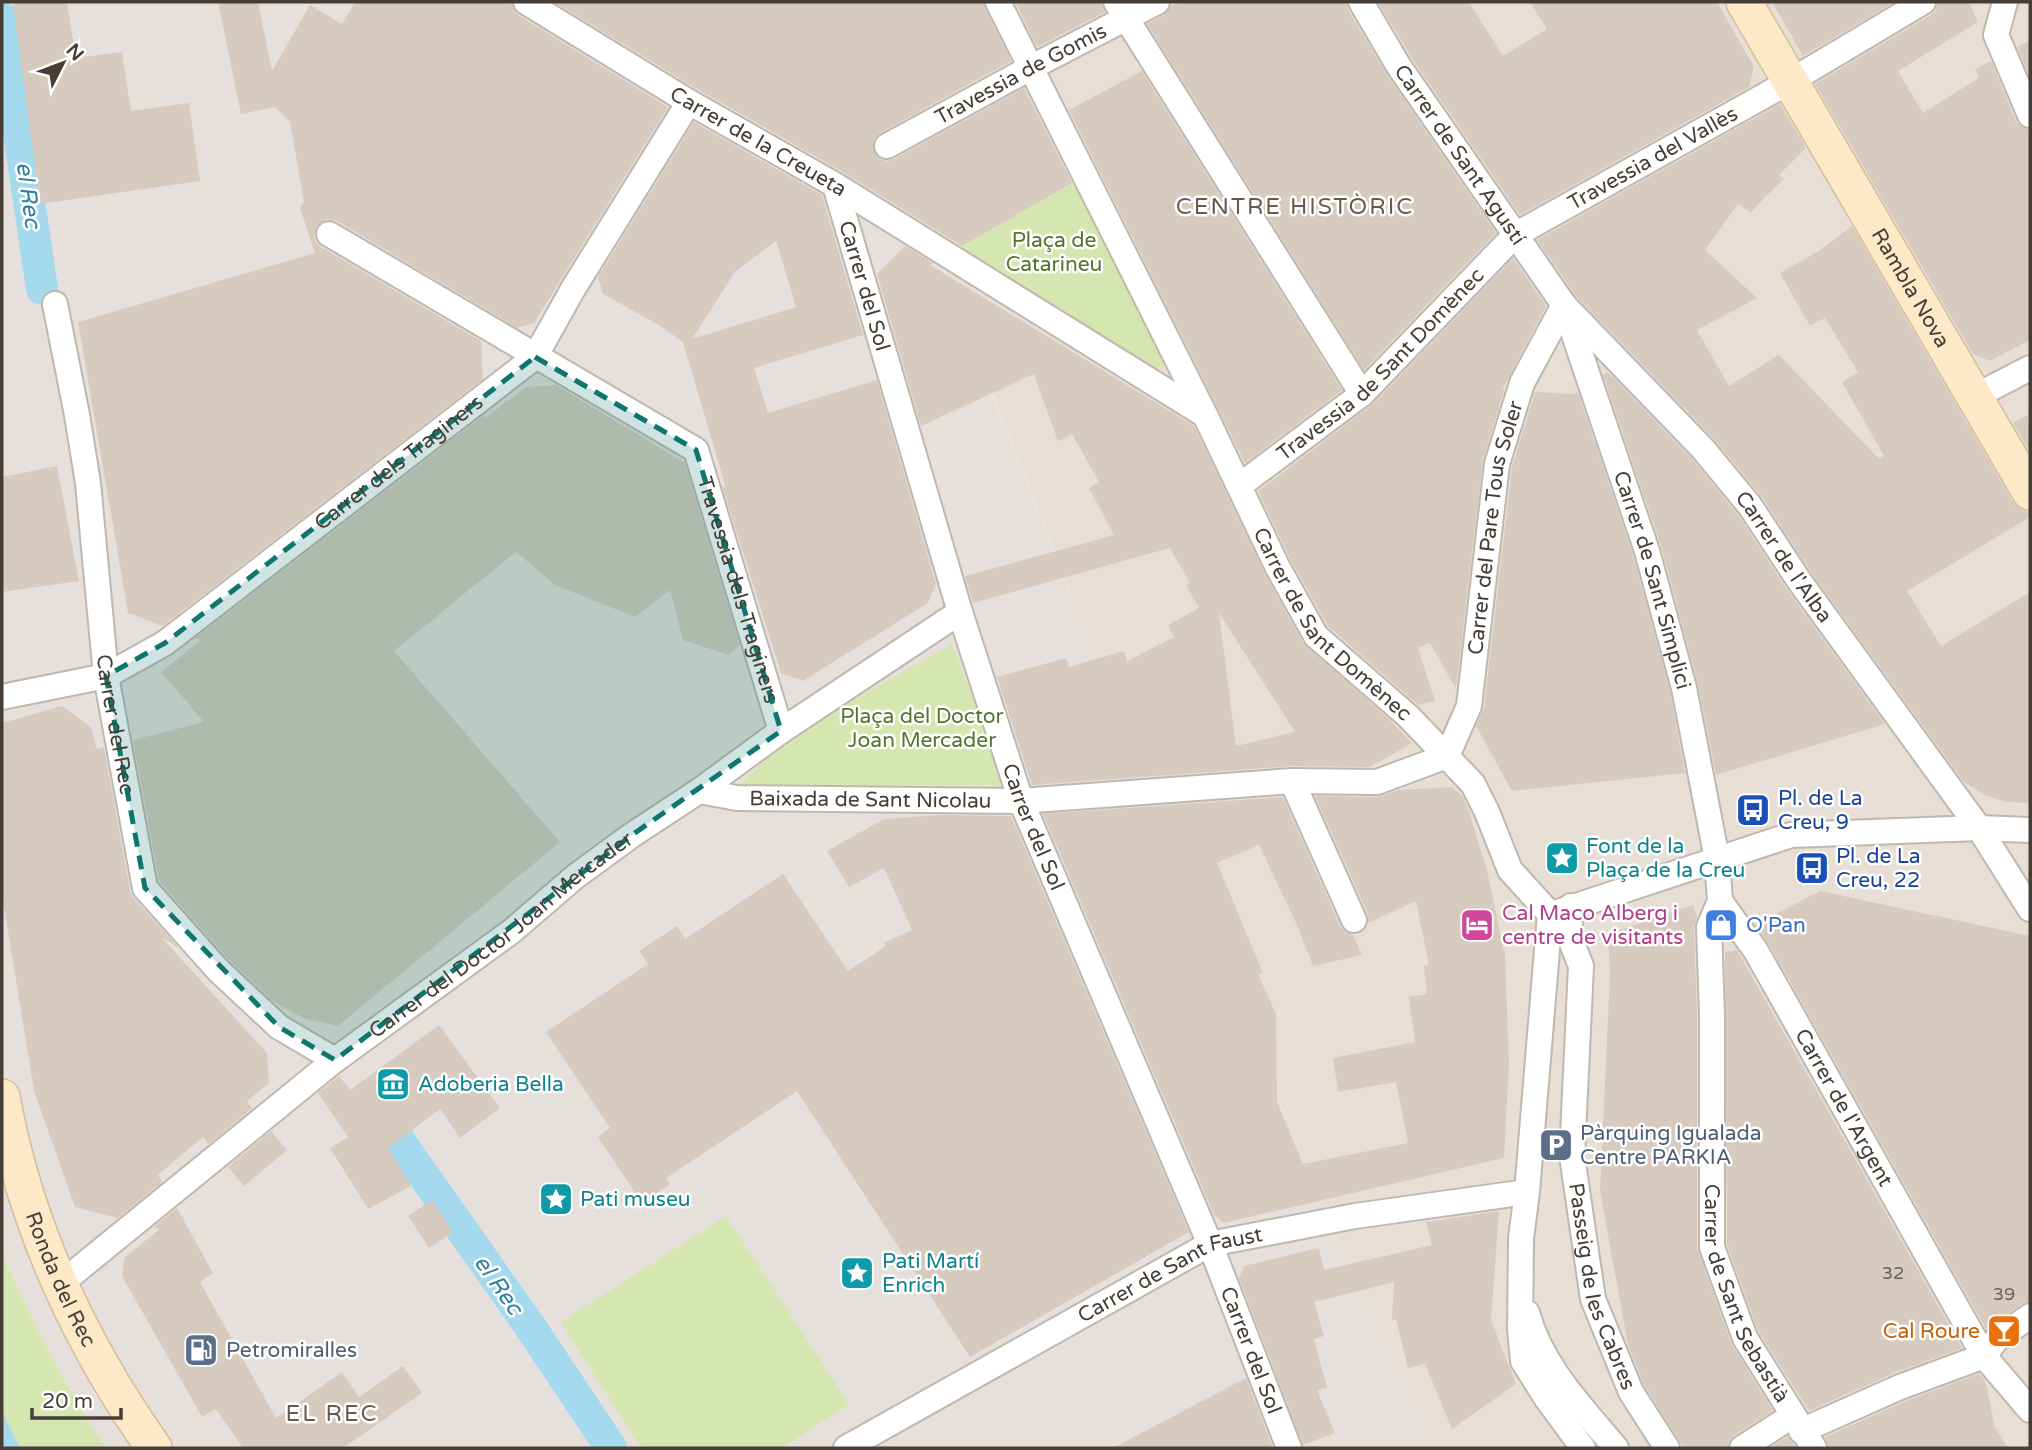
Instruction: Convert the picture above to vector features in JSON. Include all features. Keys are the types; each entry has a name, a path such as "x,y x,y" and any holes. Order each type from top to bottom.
{"street":[{"name":"Carrer de la Creueta","path":"526,2 689,102 835,185 1205,415"},
{"name":"Carrer de Sant Domènec","path":"998,2 1205,415 1278,568 1316,636 1408,716 1473,784 1510,870 1561,910"},
{"name":"Travessia de Gomis","path":"887,146 1032,66 1121,10 1157,2"},
{"name":"Carrer de Sant Agustí","path":"1361,2 1398,65 1564,306"},
{"name":"Rambla Nova","path":"1744,2 2030,492"},
{"name":"Travessia del Vallès","path":"1515,235 1789,82 1923,2"},
{"path":"2005,2 1996,35 2030,115"},
{"path":"1121,10 1362,394"},
{"name":"Carrer dels Traginers","path":"2,697 106,676 165,643 535,357 573,289 689,102"},
{"name":"Carrer del Sol","path":"835,185 960,612 1021,801 1210,1244 1289,1448"},
{"path":"329,234 535,357"},
{"name":"Travessia de Sant Domènec","path":"1239,486 1362,394 1515,235"},
{"name":"Carrer del Rec","path":"55,304 88,483 106,676 145,888 218,970 279,1027 335,1060"},
{"name":"Carrer del Pare Tous Soler","path":"1447,756 1469,706 1497,464 1522,383 1564,306"},
{"name":"Carrer de l'Alba","path":"1564,306 1703,449 1749,506 1800,582 1979,828 2030,909"},
{"name":"Carrer de Sant Simplici","path":"1564,306 1647,551 1684,688 1717,859"},
{"name":"Travessia dels Traginers","path":"535,357 696,450 781,730"},
{"path":"1976,396 2030,368"},
{"name":"Carrer del Doctor Joan Mercader","path":"60,1285 335,1060 512,931 576,876 699,791 781,730 960,612"},
{"name":"Baixada de Sant Nicolau","path":"699,791 737,799 1021,801 1292,781 1377,782 1447,756"},
{"path":"1292,781 1354,920"},
{"path":"1583,1448 1523,1361 1520,1330 1521,1238 1561,910 1791,835 1979,828 2030,831"},
{"path":"1717,859 1720,901"},
{"name":"Carrer de l'Argent","path":"1720,901 1756,951 1984,1356 2030,1410"},
{"name":"Carrer de Sant Sebastià","path":"1720,901 1709,927 1712,1016 1712,1247 1745,1338 1802,1432"},
{"name":"Passeig de les Cabres","path":"1561,910 1581,966 1572,1156 1593,1299 1631,1392 1667,1448"},
{"name":"Ronda del Rec","path":"2,1097 10,1142 31,1216 60,1285 102,1364 154,1448"},
{"name":"Carrer de Sant Faust","path":"846,1448 1210,1244 1355,1216 1527,1192"},
{"path":"1520,1290 1540,1348 1557,1378 1616,1448"},
{"path":"1742,1448 1802,1432 1900,1387 1984,1356 1997,1339 2030,1316"}],"highlighted area":[{"path":"535,357 696,450 781,731 632,835 335,1060 279,1027 145,888 106,676 165,643"}],"shaded area":[{"path":"2,2 717,2 641,61 931,238 1144,781 1336,1235 1436,1448 106,1448 85,1418 45,1346 2,1253"},
{"path":"717,2 2030,2 2030,1448 1436,1448 1336,1235 1144,781 932,238 641,62"}],"green space":[{"name":"Plaça de Catarineu","path":"1073,183 1168,362 1151,372 958,248"},
{"name":"Plaça del Doctor Joan Mercader","path":"952,644 1006,785 739,785 791,735"},
{"path":"726,1216 849,1404 782,1448 641,1448 561,1322"},
{"path":"2,1253 63,1377 106,1448 20,1448 2,1411"}],"water":[{"path":"2,1411 20,1448 2,1448"}],"building":[{"path":"13,2 67,2 76,58 122,52 131,111 189,103 200,181 40,204"},
{"path":"218,2 258,2 272,71 310,5 342,24 355,2 511,2 518,15 668,107 534,323 517,328 337,221 328,219 317,226 314,235 321,247 481,341 483,379 163,626 128,613 78,322 315,253 300,208 304,202 290,122 275,107 241,114"},
{"path":"554,2 983,2 1011,61 880,133 874,139 874,152 880,159 894,159 1024,88 1072,183 962,246 843,172 697,89"},
{"path":"1015,2 1101,2 1105,12 1037,47"},
{"path":"1180,2 1346,2 1348,10 1386,73 1496,233 1364,370 1147,24"},
{"path":"1378,2 1469,2 1503,56 1547,29 1530,2 1717,2 1754,67 1749,87 1520,215 1411,57"},
{"path":"1772,2 1894,2 1803,56"},
{"path":"1938,2 1969,2 1978,22 1898,71 1923,113 1979,78 1975,69 1991,61 2016,121 2030,130 2030,340 1990,361 1973,354 1815,84 1931,15"},
{"path":"2030,40 2030,78 2017,47"},
{"path":"1142,71 1342,390 1245,463 1069,110"},
{"path":"1780,104 1806,148 1779,175 1784,179 1751,213 1738,204 1705,250 1757,298 1697,330 1729,386 1779,355 1879,459 1884,456 1842,382 1858,372 1825,318 1810,326 1780,273 1819,251 1852,226 2013,502 2021,510 2030,512 2030,517 1907,591 1941,646 2030,592 2030,803 2006,802 1987,796 1964,782 1812,574 1762,497 1714,439 1576,296 1537,240"},
{"path":"694,122 822,195 863,335 754,368 768,413 877,380 936,584 928,603 803,681 781,673 722,486 726,488 683,342 659,325 603,294 598,277","holes":["776,241 796,307 692,339 735,272"]},
{"path":"905,246 933,263 930,265 1194,426 1265,574 1303,643 1389,719 1412,743 1370,767 1291,766 1032,785 997,677 1066,658 1069,667 1124,651 1127,661 1174,637 1168,625 1199,608 1186,585 1190,583 1170,548 973,603 965,576 1114,535 1089,488 1099,482 1072,434 1058,441 1034,374 921,426 877,274","holes":["1219,613 1295,732 1236,746"]},
{"path":"1513,258 1546,306 1502,390 1483,460 1456,689 1430,643 1418,648 1435,701 1418,705 1328,626 1291,561 1258,491 1373,404"},
{"path":"1608,372 1692,459 1738,515 1788,591 1885,724 1716,775 1698,684 1661,546 1603,375"},
{"path":"556,385 685,463 740,645 729,655 683,640 670,590 635,617 555,585 516,552 394,651 560,842 338,1026 303,1018 274,1002 229,960 159,881 133,740 204,722 161,672 201,640 195,638 484,415 484,419 526,387"},
{"path":"1535,392 1578,392 1633,555 1670,691 1685,773 1512,791 1476,726 1484,708 1512,467"},
{"path":"2030,414 2030,452 2013,423"},
{"path":"57,466 79,581 2,592 2,477"},
{"path":"62,706 91,727 97,749 104,747 133,897 178,947 162,938 267,1053 269,1083 247,1101 252,1108 209,1144 203,1137 158,1175 162,1182 118,1218 75,1207 34,1091 2,894 2,723"},
{"path":"1452,787 1463,797 1467,806 1487,870 1505,956 1509,1063 1504,1158 1223,1223 1215,1217 1043,814 1283,797 1340,926 1353,935 1362,955 1313,966 1259,845 1217,863 1263,973 1258,974 1276,1014 1277,1102 1303,1164 1408,1143 1396,1082 1338,1092 1333,1058 1415,1042 1409,997 1427,994 1424,966 1429,965 1416,901 1368,923 1368,914 1315,796 1377,797 1399,790"},
{"path":"940,815 1011,816 1189,1232 970,1357 797,1091 666,1178 670,1184 642,1203 598,1137 610,1128 546,1032 648,964 639,951 677,926 685,939 783,874 848,971 886,946 884,943 912,930 884,868 849,887 827,851 884,819"},
{"path":"1820,891 2030,936 2030,1301 2021,1304 1986,1329 1769,944 1755,925"},
{"path":"1693,905 1697,917 1694,928 1697,1016 1697,1247 1731,1343 1773,1411 1734,1435 1727,1448 1684,1448 1644,1385 1628,1345 1600,1191 1610,975 1608,934"},
{"path":"1737,950 1962,1348 1894,1373 1809,1411 1758,1331 1727,1244 1725,952"},
{"path":"439,1025 500,1108 460,1138 440,1109 388,1148 411,1186 368,1209 330,1148 348,1137 318,1093 339,1076 350,1090"},
{"path":"271,1131 287,1150 244,1186 228,1167"},
{"path":"432,1200 453,1232 429,1248 408,1216"},
{"path":"177,1208 213,1273 200,1282 276,1418 342,1372 359,1397 403,1366 422,1393 343,1448 243,1448 216,1409 202,1417 122,1276 125,1257 160,1229 154,1227"},
{"path":"1499,1211 1491,1320 1516,1384 1452,1429 1425,1364 1408,1368 1396,1319 1392,1320 1394,1282 1314,1302 1324,1336 1314,1339 1327,1388 1317,1390 1335,1433 1303,1445 1239,1278 1244,1266 1319,1248 1324,1270 1432,1245 1426,1222"},
{"path":"1979,1374 1984,1379 1988,1392 1994,1426 2008,1448 1829,1448 1825,1437 1906,1401"},
{"path":"1246,1378 1273,1448 1113,1448"},
{"path":"1787,1437 1797,1448 1769,1448"}],"waterway":[{"name":"el Rec","path":"2,18 42,289"},
{"name":"el Rec","path":"386,1122 529,1325 611,1448"}],"place":[{"name":"Pl. de La Creu, 9","path":"1753,810"},
{"name":"Font de la Plaça de la Creu","path":"1562,858"},
{"name":"Pl. de La Creu, 22","path":"1812,868"},
{"name":"Cal Maco Alberg i centre de visitants","path":"1477,925"},
{"name":"O'Pan","path":"1721,925"},
{"name":"Adoberia Bella","path":"393,1084"},
{"name":"Pàrquing Igualada Centre PARKIA","path":"1556,1145"},
{"name":"Pati museu","path":"556,1199"},
{"name":"Pati Martí Enrich","path":"857,1273"},
{"name":"Cal Roure","path":"2004,1331"},
{"name":"Petromiralles","path":"201,1350"}],"district":[{"name":"CENTRE HISTÒRIC","path":"1295,207"},
{"name":"EL REC","path":"332,1414"}]}
